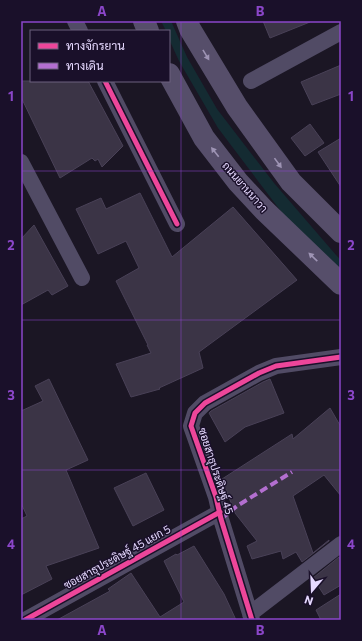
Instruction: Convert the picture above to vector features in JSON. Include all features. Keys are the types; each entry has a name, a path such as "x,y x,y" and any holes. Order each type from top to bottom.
{"main road":[{"path":"187,21 190,30 237,107 291,182 341,232"},
{"name":"ถนนยานนาวา","path":"170,76 204,138 238,182 264,210 341,284"}],"street":[{"path":"75,21 80,30"},
{"path":"251,81 341,32"},
{"path":"106,82 177,224"},
{"path":"21,162 82,278"},
{"name":"ซอยสาธุประดิษฐ์ 45","path":"251,617 216,497 191,426 195,413 205,403 258,373 276,366 341,357"},
{"name":"ซอยสาธุประดิษฐ์ 45 แยก 5","path":"25,620 220,512"},
{"path":"251,617 341,544"}],"shaded area":[{"path":"161,21 171,21 187,57 217,109 274,183 341,260 341,272 283,214 218,128 179,61 170,41 170,30 166,30"}],"building":[{"path":"263,21 310,21 310,22 270,38"},
{"path":"341,65 341,94 312,105 301,82"},
{"path":"21,81 89,82 123,146 102,167 98,159 95,161 92,158 60,178 21,97"},
{"path":"310,124 324,143 305,156 291,138"},
{"path":"341,138 341,187 318,152"},
{"path":"140,193 172,257 233,207 297,280 199,352 203,368 159,388 160,389 131,397 116,364 151,353 116,281 139,268 126,241 98,254 76,209 101,198 106,209"},
{"path":"34,225 68,286 52,295 48,290 21,305 21,239"},
{"path":"49,379 88,460 66,470 99,548 46,566 52,579 21,595 21,519 27,516 21,503 21,411 43,401 35,386"},
{"path":"270,379 284,413 245,427 225,442 209,413"},
{"path":"330,408 341,427 341,496 324,475 293,496 313,553 329,541 302,562 296,552 283,559 281,551 252,559 247,546 257,541 235,513 222,479 292,434 293,439"},
{"path":"146,473 164,510 133,526 114,488"},
{"path":"194,546 224,594 236,620 57,620 110,591 108,589 131,573 160,617 184,602 164,561"},
{"path":"339,557 341,561 341,585 324,595 313,578"},
{"path":"341,594 341,620 321,620 316,610"}],"marked path":[{"path":"221,519 237,506 292,472"}],"cycle path":[{"path":"106,82 177,224"},
{"path":"252,620 221,519 216,497 191,426 195,413 205,403 259,373 276,366 341,357"},
{"path":"25,620 220,512"}]}
